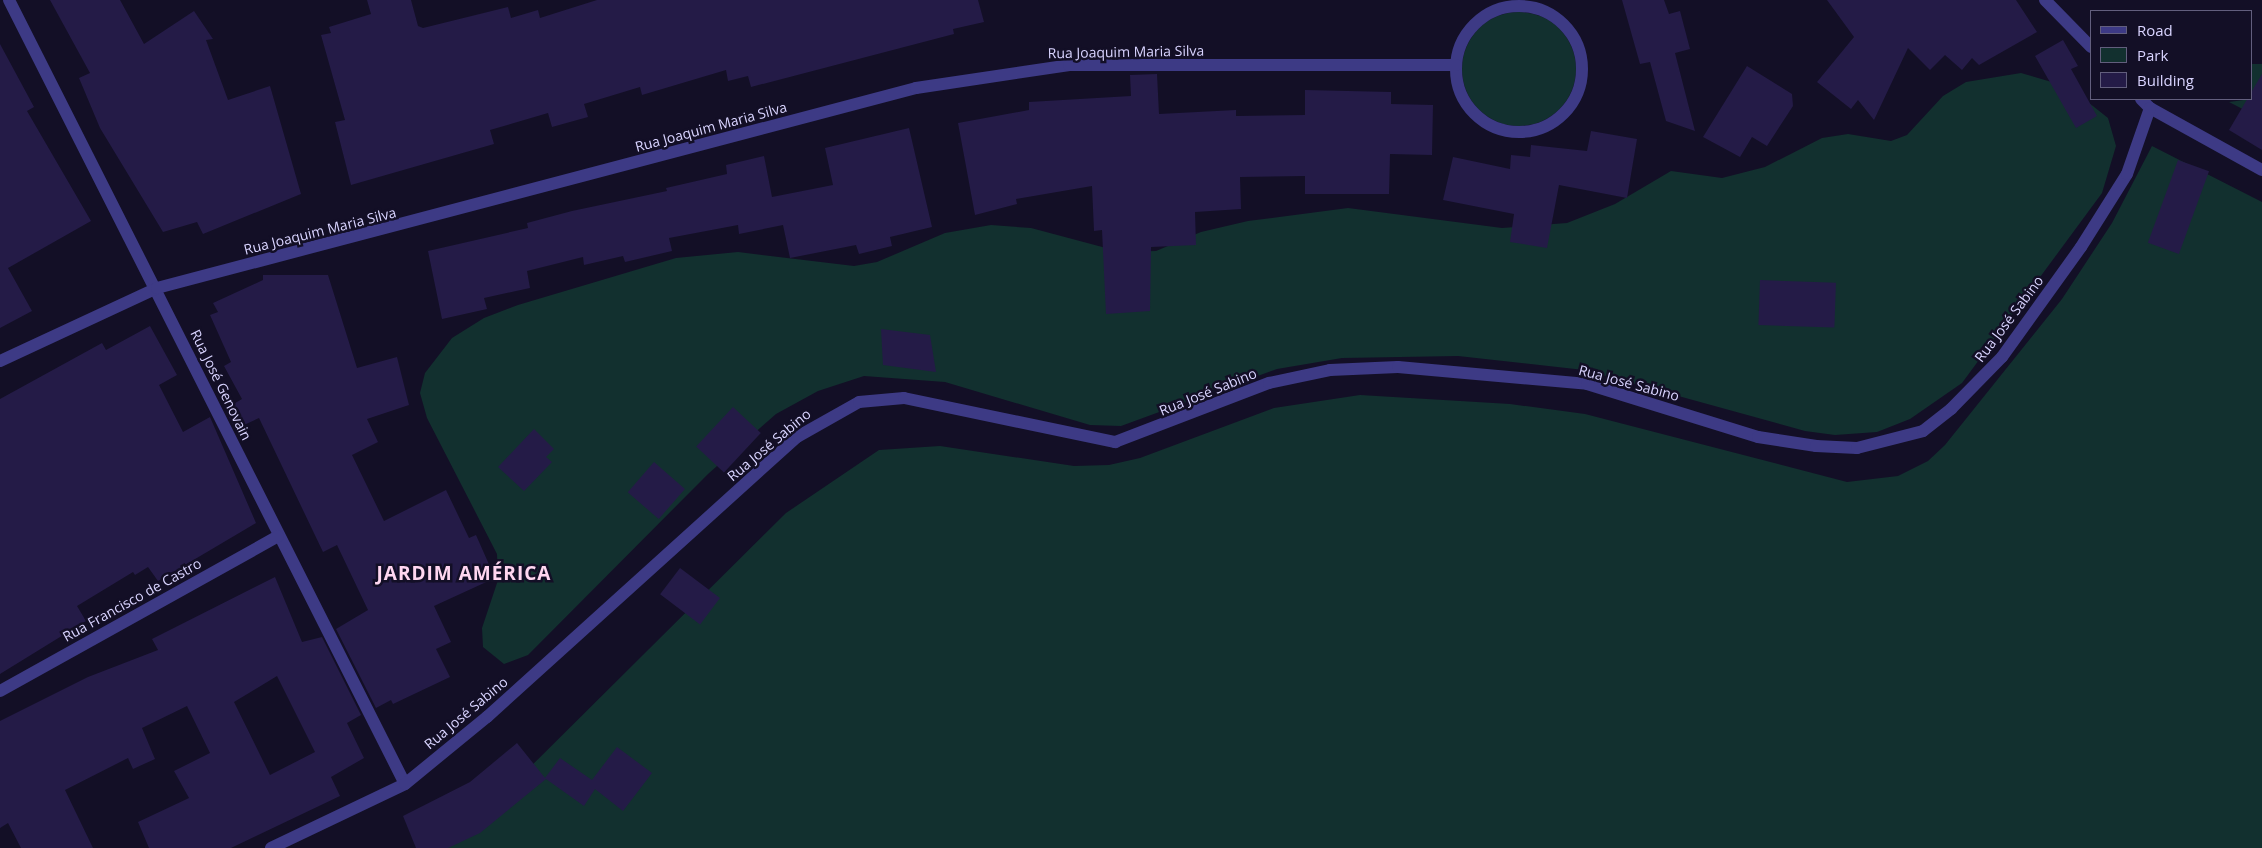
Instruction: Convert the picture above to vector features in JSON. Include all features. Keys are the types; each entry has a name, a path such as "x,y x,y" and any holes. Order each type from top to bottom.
{"street":[{"name":"Rua José Genovain","path":"9,0 157,288 278,536 405,784"},
{"path":"2045,0 2090,47"},
{"path":"1521,5 1542,9 1568,28 1583,68 1580,89 1566,113 1543,128 1516,132 1498,129 1475,114 1460,92 1456,65 1461,44 1473,25 1500,8 1521,5"},
{"name":"Rua Joaquim Maria Silva","path":"0,361 157,288 888,95 1013,70 1079,65 1456,65"},
{"path":"2142,100 2150,108 2262,170"},
{"name":"Rua José Sabino","path":"271,848 405,784 488,717 797,437 859,402 904,398 1115,442 1269,383 1330,370 1398,367 1587,384 1758,438 1816,446 1856,448 1923,431 1951,409 2002,357 2081,247 2126,174 2150,108"},
{"name":"Rua Francisco de Castro","path":"0,690 278,536"}],"green space":[{"path":"1519,12 1541,17 1559,29 1571,47 1576,69 1571,91 1559,109 1541,121 1519,126 1497,121 1479,109 1467,91 1462,69 1467,47 1479,29 1497,17"},
{"path":"2252,64 2262,64 2262,119 2229,102 2252,100"},
{"path":"2021,73 2069,87 2108,118 2116,146 2102,193 1962,383 1910,419 1877,432 1835,435 1805,431 1584,370 1458,356 1342,358 1277,369 1121,426 1090,425 945,382 864,376 818,391 776,414 708,474 528,655 504,664 483,647 482,628 498,580 497,554 427,418 420,393 425,373 452,338 484,318 518,305 676,258 738,252 854,266 877,262 945,233 991,225 1031,228 1121,252 1156,251 1201,232 1248,221 1348,208 1502,228 1567,223 1615,204 1671,171 1722,178 1765,167 1822,138 1848,134 1891,141 1907,135 1943,96 1966,82"},
{"path":"2152,146 2262,202 2262,848 427,848 496,801 786,513 879,450 940,446 1074,466 1109,465 1140,458 1274,408 1360,395 1510,404 1585,414 1847,482 1898,476 1928,461 1945,445 2062,299 2112,223"}],"building":[{"path":"50,0 120,0 144,44 194,11 213,39 206,40 228,100 270,86 301,194 203,234 197,222 163,232 100,128 79,78 90,73"},
{"path":"367,0 411,0 418,26 423,28 508,7 511,18 538,10 540,18 597,0 978,0 984,22 953,29 954,34 751,87 748,76 728,81 726,70 642,95 640,87 584,104 588,117 552,127 548,113 490,130 494,144 351,185 335,122 345,120 321,35 331,33 329,27 371,14"},
{"path":"1622,0 1664,0 1669,14 1680,11 1690,49 1675,53 1695,131 1666,121 1650,62 1640,64"},
{"path":"1827,0 2016,0 2037,32 1979,65 1972,58 1962,70 1945,55 1930,70 1908,48 1874,120 1858,100 1851,109 1817,82 1854,37"},
{"path":"2063,40 2078,66 2071,69 2097,116 2076,128 2035,56"},
{"path":"0,44 34,107 27,111 91,221 8,268 32,311 0,328"},
{"path":"1747,66 1792,94 1793,106 1767,146 1752,137 1740,157 1703,137"},
{"path":"1157,74 1159,114 1236,110 1236,116 1305,115 1305,90 1391,92 1391,104 1433,105 1432,155 1390,154 1389,194 1305,194 1305,176 1240,177 1241,209 1195,212 1196,245 1151,247 1150,311 1106,314 1102,230 1094,231 1092,186 1016,199 1017,204 975,215 958,123 1029,110 1029,102 1131,96 1130,75"},
{"path":"2262,74 2262,150 2229,130 2247,100 2252,100 2252,91"},
{"path":"909,128 932,227 890,237 892,246 859,254 856,245 790,258 783,225 739,234 738,225 669,238 672,251 625,262 623,256 584,265 583,257 527,271 530,288 484,298 487,309 442,319 428,251 528,228 527,223 572,211 667,191 666,188 727,174 726,165 764,156 772,197 833,185 825,148"},
{"path":"1591,131 1637,139 1627,198 1559,185 1547,248 1510,242 1514,214 1443,200 1453,157 1510,169 1511,155 1530,157 1531,145 1587,151"},
{"path":"2178,160 2209,171 2179,254 2148,243"},
{"path":"263,275 328,275 357,368 397,357 409,405 367,419 378,442 352,455 384,521 446,490 469,538 476,535 495,578 434,606 451,642 436,649 450,677 393,704 391,700 376,708 336,629 368,610 337,545 323,552 259,418 235,429 225,409 242,399 224,366 231,362 210,315 218,312 213,303 263,280"},
{"path":"1760,280 1836,283 1834,328 1758,325"},
{"path":"150,326 177,375 159,385 183,432 210,417 256,523 158,581 148,567 135,575 133,572 77,606 86,621 0,674 0,399 102,343 106,350"},
{"path":"881,329 930,335 936,372 883,365"},
{"path":"733,407 761,433 724,472 696,446"},
{"path":"534,429 554,449 546,457 552,462 524,491 498,467"},
{"path":"654,462 685,489 659,519 628,492"},
{"path":"680,568 720,598 700,624 660,594"},
{"path":"275,577 302,642 322,637 361,715 347,723 364,758 331,777 340,796 231,848 149,848 138,822 189,798 174,771 210,753 187,706 142,728 155,759 133,769 128,758 65,790 93,848 21,848 8,823 0,828 0,721 88,677 158,650 152,639","holes":["277,676 315,752 270,775 234,702"]},
{"path":"517,743 545,778 560,758 592,780 617,747 652,773 623,811 595,789 584,806 546,779 480,833 448,848 416,848 403,816 470,782"}],"district":[{"name":"JARDIM AMÉRICA","path":"464,574"}]}
